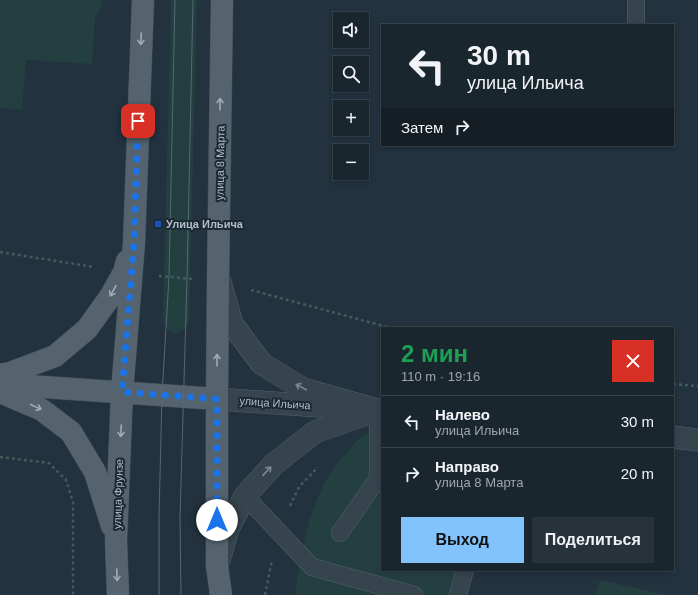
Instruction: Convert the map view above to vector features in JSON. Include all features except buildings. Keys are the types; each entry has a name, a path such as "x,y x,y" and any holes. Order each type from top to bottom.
{"main road":[{"path":"122,392 134,243 143,0"},
{"name":"улица 8 Марта","path":"217,399 222,0"},
{"path":"0,375 10,373 55,356 87,329 117,285 124,272 134,243"},
{"name":"улица Ильича","path":"0,384 217,399"},
{"path":"0,392 42,410 71,432 95,472 116,541"},
{"name":"улица Фрунзе","path":"118,595 116,541 122,392"},
{"path":"217,399 217,566 221,595"}],"street":[{"path":"218,272 232,324 262,364 303,389 380,410"},
{"name":"улица Ильича","path":"217,399 380,410"},
{"path":"217,566 228,529 244,496 274,464 315,432 380,410"},
{"path":"674,437 698,440"}],"lane":[{"path":"636,0 636,24"},
{"path":"340,533 380,479 380,410"},
{"path":"244,496 312,567 339,568 417,592"},
{"path":"458,595 465,571"}],"path":[{"path":"674,384 698,386"},
{"path":"0,457 49,463 66,480 73,502 73,595"},
{"path":"265,595 277,531 299,487 321,464"}],"green space":[{"path":"0,0 102,0 103,3 95,18 92,64 26,60 22,110 0,108"},
{"path":"171,0 197,0 189,320 184,330 180,332 167,329 163,318"},
{"path":"381,430 381,571 469,571 463,595 295,595 305,537 317,499 336,465 360,438 366,434"},
{"path":"600,580 666,595 595,595"}],"tram line":[{"path":"159,595 162,395 169,277 175,0"},
{"path":"181,595 180,517 193,0"}],"place":[{"name":"Улица Ильича","path":"158,224"}],"route":[{"path":"138,121 134,243 122,392 217,399 217,520"}]}
